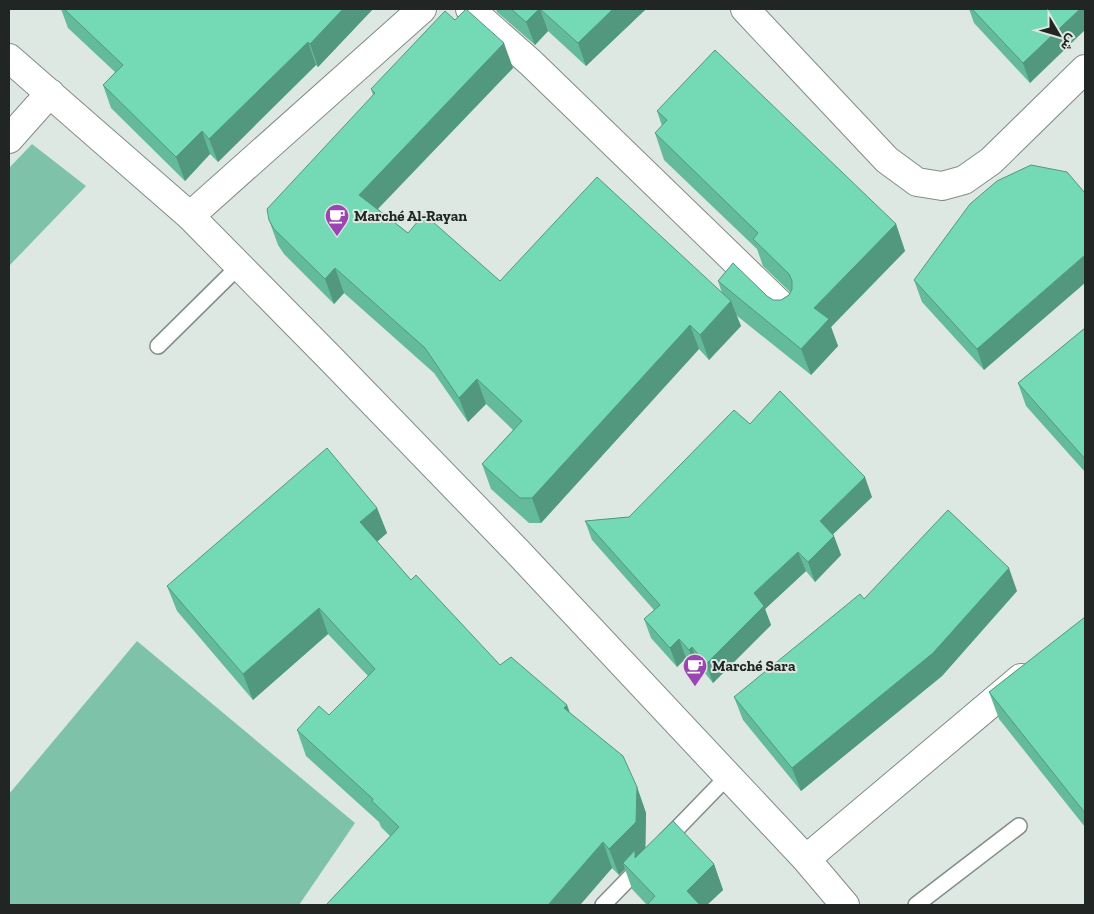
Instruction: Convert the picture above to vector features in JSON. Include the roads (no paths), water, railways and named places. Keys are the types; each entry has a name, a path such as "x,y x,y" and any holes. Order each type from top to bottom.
{"street":[{"path":"190,216 422,9"},
{"path":"470,9 531,63 787,311"},
{"path":"745,9 887,160 917,182 942,186 964,180 991,161 1085,69"},
{"path":"9,58 190,216 502,535 806,859 845,905"},
{"path":"9,139 50,93"},
{"path":"806,859 1040,662"}],"lane":[{"path":"158,346 239,266"},
{"path":"603,905 728,776"},
{"path":"916,905 1019,826"}],"place":[{"name":"Marché Al-Rayan","path":"337,237"},
{"name":"Marché Sara","path":"695,687"}]}
